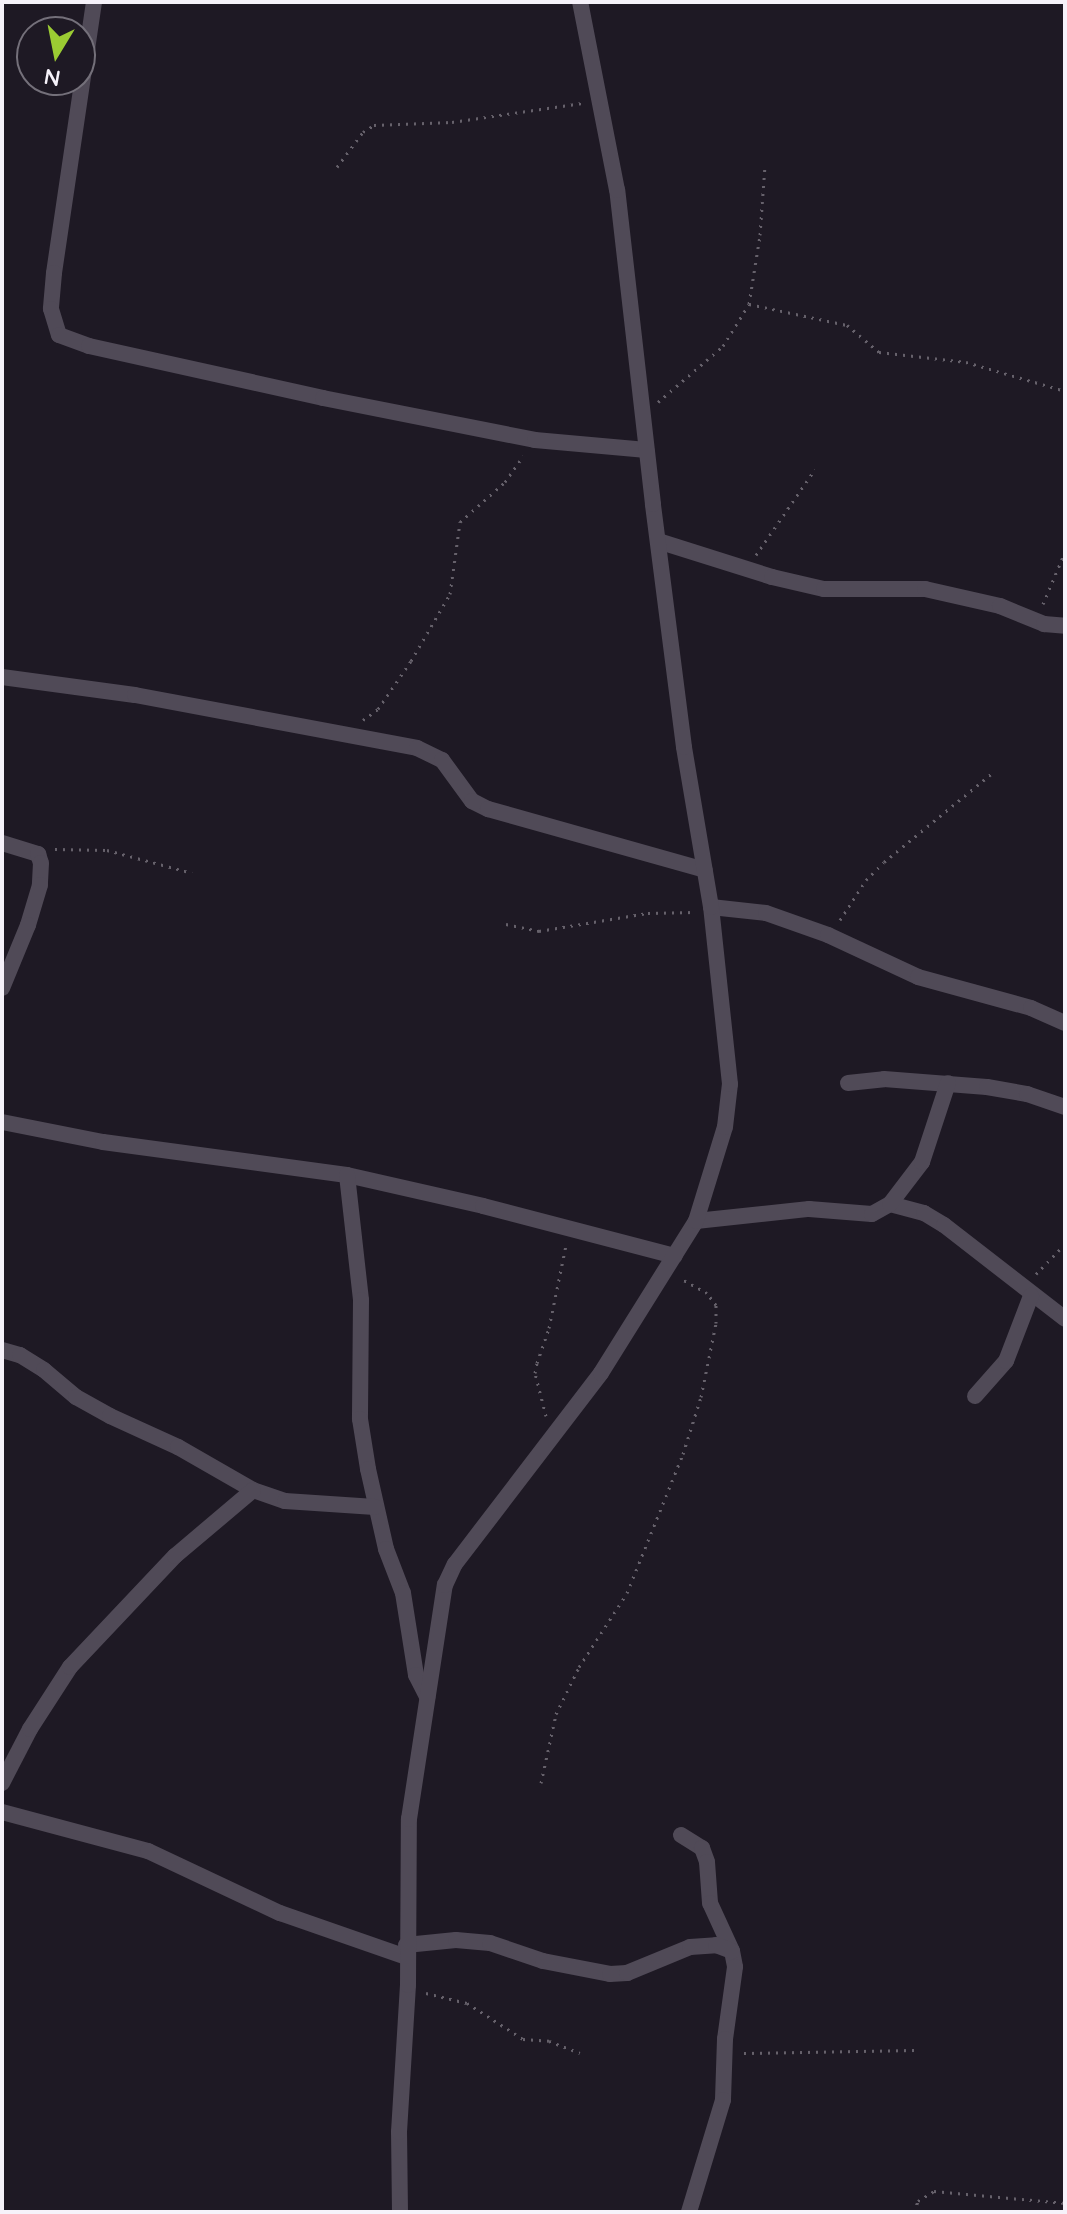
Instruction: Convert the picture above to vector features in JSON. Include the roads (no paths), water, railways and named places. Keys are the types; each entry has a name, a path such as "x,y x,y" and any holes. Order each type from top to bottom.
{"street":[{"path":"94,2 54,273 51,309 59,335 89,346 308,395 535,440 647,450"},
{"path":"400,2212 399,2132 408,1985 409,1819 445,1585 455,1564 507,1500 548,1440 601,1373 696,1221 725,1127 730,1084 711,909 684,747 617,190 580,2"},
{"path":"658,541 824,589 925,589 1000,606 1044,624 1065,626"},
{"path":"2,677 135,695 417,748 435,755 472,801 488,809 705,870"},
{"path":"2,843 38,854 40,885 2,988"},
{"path":"711,909 766,913 828,935 918,977 1031,1008 1065,1023"},
{"path":"848,1083 866,1078 948,1083 1027,1094 1065,1107"},
{"path":"696,1221 809,1209 872,1214 890,1204 922,1162 948,1083"},
{"path":"2,1122 103,1142 347,1175 570,1228 671,1264"},
{"path":"347,1175 361,1300 360,1419 375,1507 403,1593 416,1675 427,1697"},
{"path":"890,1204 924,1213 1065,1319"},
{"path":"975,1396 1006,1361 1031,1296"},
{"path":"2,1350 20,1355 76,1397 110,1416 178,1447 253,1490 285,1501 375,1507"},
{"path":"2,1783 30,1729 70,1667 175,1556 253,1490"},
{"path":"2,1812 148,1851 280,1913 406,1951 456,1940 490,1943 543,1961 610,1974 627,1973 690,1947 716,1945 732,1951"},
{"path":"681,1835 702,1848 707,1862 710,1903 732,1951 735,1985 728,2015 723,2100 689,2212"}]}
